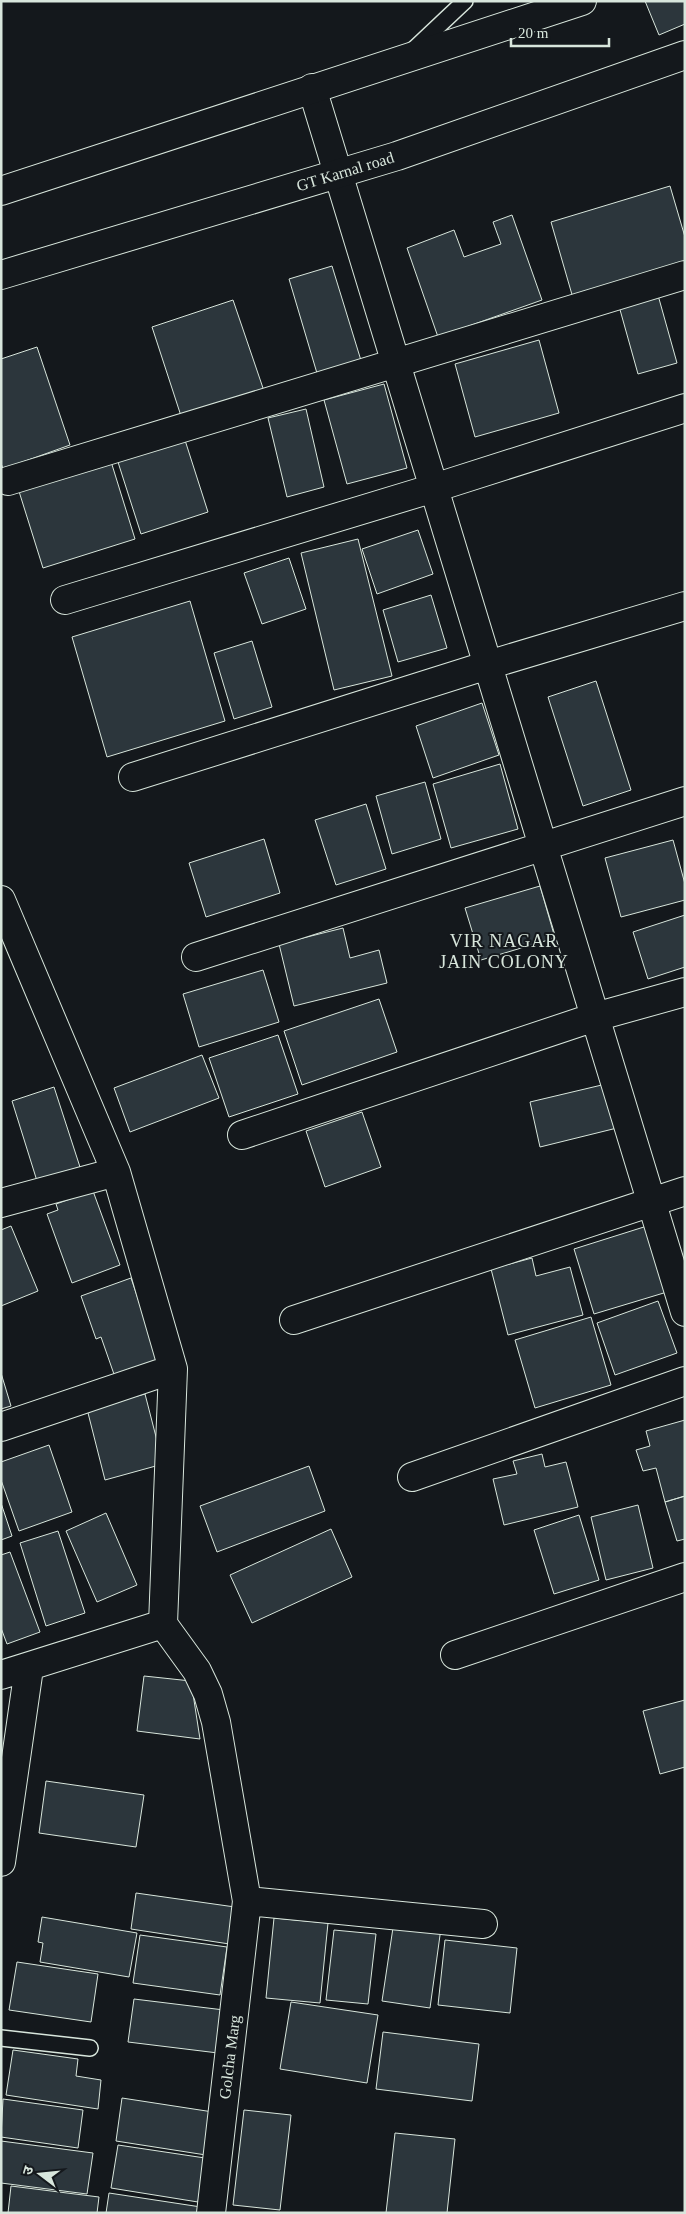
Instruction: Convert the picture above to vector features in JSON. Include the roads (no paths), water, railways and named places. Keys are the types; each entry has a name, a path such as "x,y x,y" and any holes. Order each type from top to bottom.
{"street":[{"path":"1,190 582,1"},
{"name":"GT Karnal road","path":"1,275 397,156 685,55"},
{"path":"312,88 685,1312"},
{"path":"8,481 685,275"},
{"path":"65,600 434,488 685,408"},
{"path":"133,777 488,665 685,606"},
{"path":"196,957 685,802"},
{"path":"1,900 11,950 116,1172 173,1369 163,1624 29,1668 1,1675"},
{"path":"242,1135 595,1017 685,992"},
{"path":"1,1203 116,1172"},
{"path":"294,1320 685,1191"},
{"path":"1,1427 173,1369"},
{"path":"412,1477 685,1381"},
{"path":"455,1655 685,1578"},
{"name":"Golcha Marg","path":"163,1624 197,1671 208,1694 216,1722 247,1901 211,2213"},
{"path":"1,1862 29,1668"},
{"path":"247,1901 483,1924"}],"lane":[{"path":"405,58 465,1"},
{"path":"1,2038 90,2048"}],"district":[{"name":"VIR NAGAR JAIN COLONY","path":"504,951"}]}
